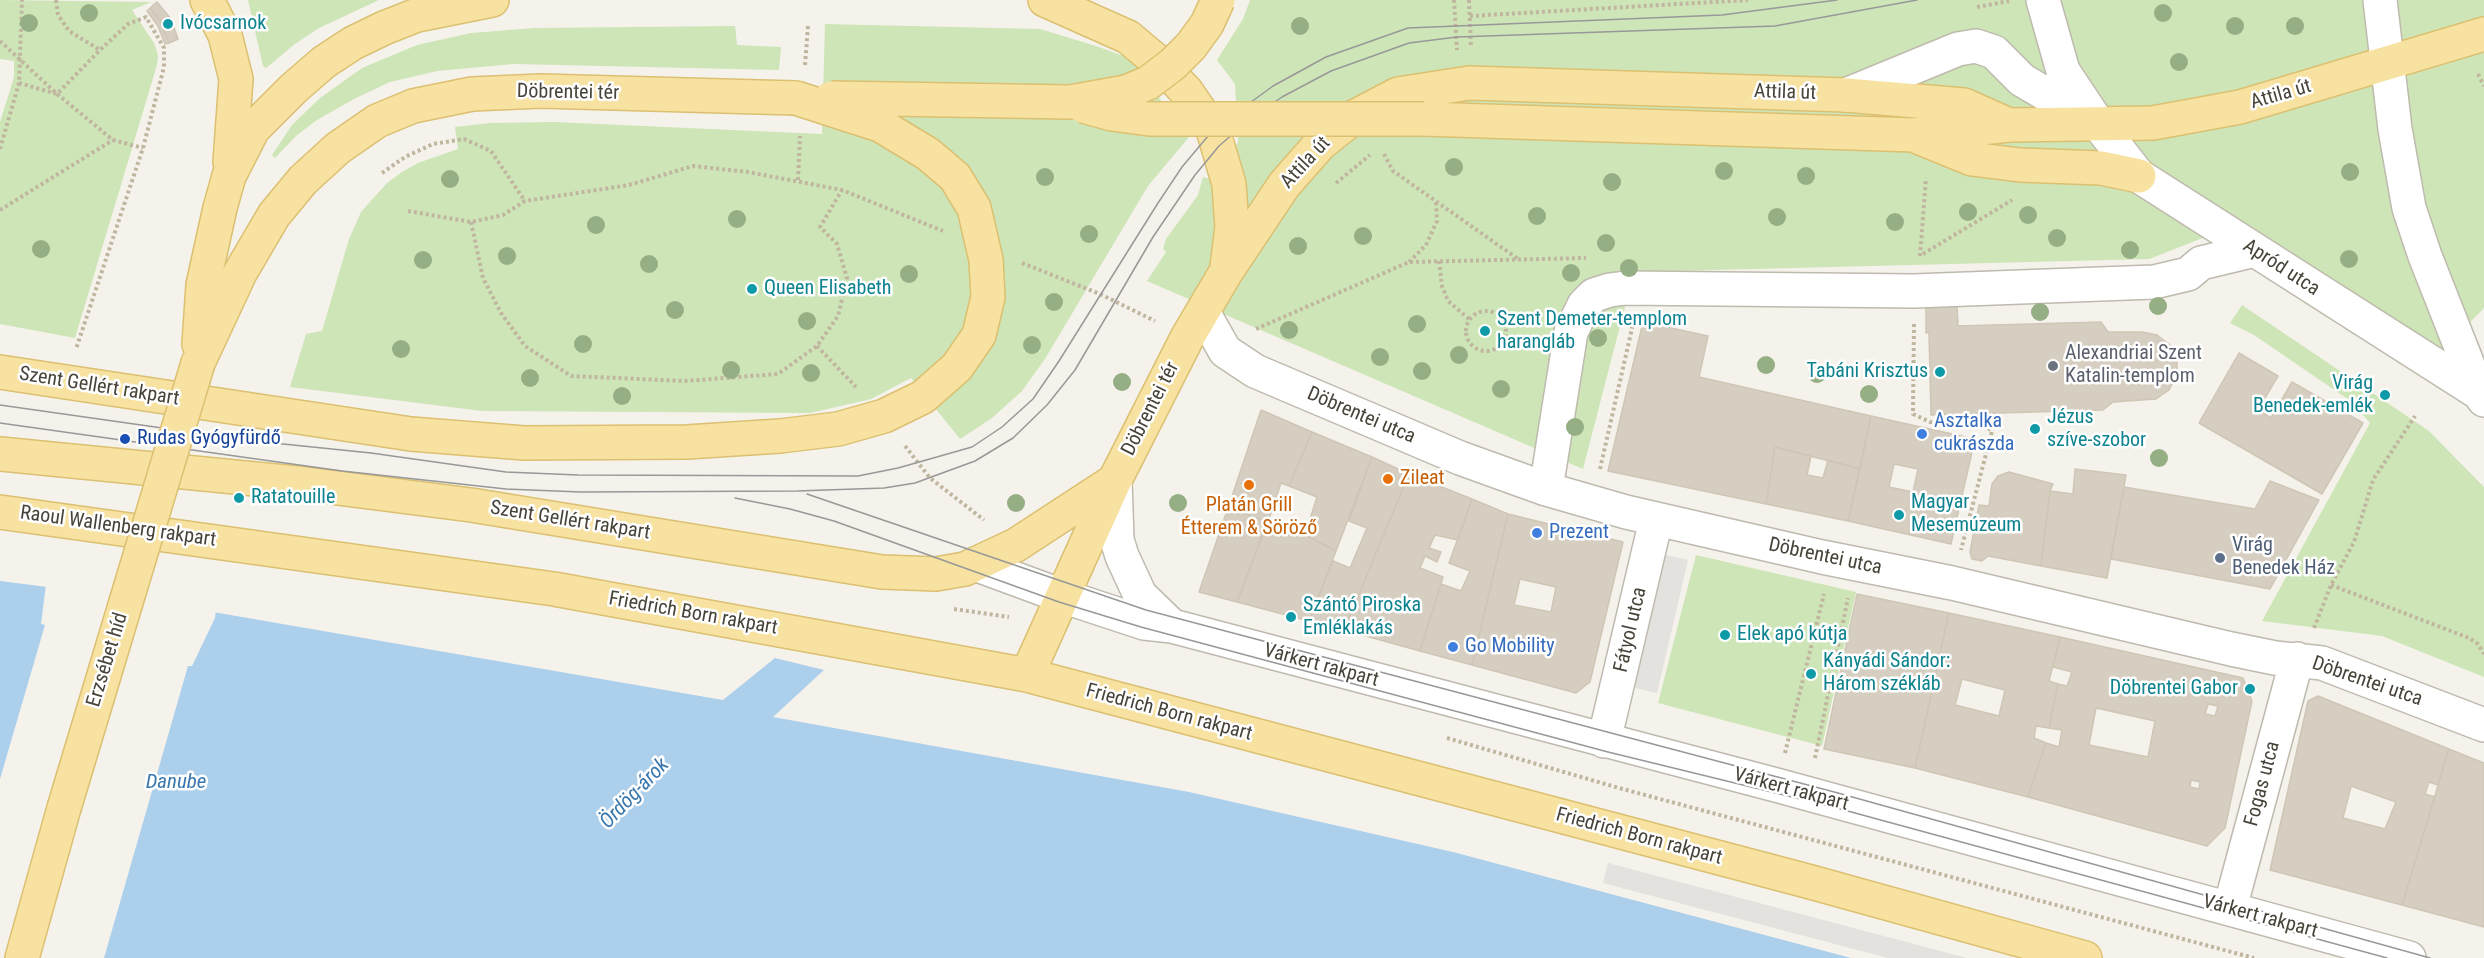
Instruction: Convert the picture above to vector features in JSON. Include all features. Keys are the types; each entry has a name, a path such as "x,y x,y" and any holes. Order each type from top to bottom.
{"main road":[{"path":"198,363 203,285 229,176 236,79 225,35 207,0"},
{"path":"229,176 253,129 285,95 324,62 363,38 417,15 492,0"},
{"path":"1045,0 1128,37 1159,63 1186,92 1213,130 1230,184 1232,227 1227,272"},
{"path":"1070,102 1126,92 1148,83 1173,64 1191,46 1207,24 1218,0"},
{"name":"Attila út","path":"1195,325 1284,185 1320,144 1354,117 1398,94 1469,84 1846,95 1964,105 2009,125 2153,123 2240,107 2484,33"},
{"name":"Döbrentei tér","path":"198,363 240,273 274,215 303,180 338,148 377,120 413,106 472,94 541,91 744,98 1070,102"},
{"name":"Szent Gellért rakpart","path":"0,372 411,434 524,443 687,442 780,436 838,429 884,416 923,397 957,366 979,335 988,297 986,260 974,208 954,177 928,154 880,125 796,98"},
{"path":"1070,102 1112,114 1149,119 1424,119 1914,135 2009,125"},
{"path":"1914,135 1972,159 2020,165 2101,168 2139,176"},
{"name":"Döbrentei tér","path":"1026,675 1115,480 1195,325"},
{"name":"Erzsébet híd","path":"22,958 64,808 198,363"},
{"name":"Szent Gellért rakpart","path":"0,454 306,484 471,505 882,572 936,574 965,569 1016,545 1115,480"},
{"name":"Raoul Wallenberg rakpart","path":"0,512 236,543"},
{"name":"Friedrich Born rakpart","path":"236,543 554,589 1026,675 1807,881 2085,958"}],"street":[{"name":"Apród utca","path":"2043,0 2063,71 2099,125 2139,176 2481,397"},
{"name":"Apród utca","path":"2380,0 2395,129 2409,208 2425,256 2481,397"},
{"path":"1846,95 1958,49 1976,46 1994,52 2022,80 2099,125"},
{"path":"1546,489 1571,332 1584,305 1594,295 1625,288 1914,291 2154,282 2188,274 2201,263 2255,250"},
{"name":"Döbrentei utca","path":"1195,325 1226,351 1266,376 1460,458 1546,489 1656,520 1952,583 2231,649 2336,668 2484,725"},
{"name":"Várkert rakpart","path":"1115,480 1117,540 1122,556 1140,595 1172,626"},
{"name":"Fátyol utca","path":"1604,741 1656,520"},
{"name":"Várkert rakpart","path":"975,564 1062,597 1144,623 1172,626 1776,785 2409,958"},
{"name":"Fogas utca","path":"2230,908 2296,659"}],"path":[{"path":"0,149 19,83 22,0"},
{"path":"56,0 58,15 69,31 100,50"},
{"path":"1454,0 1457,53"},
{"path":"1468,0 1471,52"},
{"path":"1470,16 1748,0"},
{"path":"1977,7 2011,1"},
{"path":"57,94 128,24 146,17 164,48 164,67 144,148 76,350 65,349"},
{"path":"806,59 808,26"},
{"path":"0,41 57,94 113,140 144,148"},
{"path":"2477,73 2484,86"},
{"path":"19,83 57,94"},
{"path":"382,173 405,157 433,144 464,139 491,151 504,166 525,201"},
{"path":"0,210 113,140"},
{"path":"1379,147 1393,171 1519,260"},
{"path":"408,211 471,222 503,215 525,201 629,185 693,166 798,180"},
{"path":"1937,179 1926,176 1920,256 2017,196 2006,194"},
{"path":"471,222 483,278 501,313 525,346 571,376 685,381 778,374 817,346 837,316 847,278 837,244 820,227 842,190"},
{"path":"1226,351 1247,333 1409,262 1426,245 1437,221 1436,201"},
{"path":"1409,262 1587,258"},
{"path":"1439,261 1442,286 1448,301 1458,312 1470,319"},
{"path":"1914,291 1913,414 1930,422 1984,426 1992,431 1960,552"},
{"path":"1490,311 1500,316 1506,326 1505,337 1498,347 1488,351 1477,349 1468,341 1466,330 1470,319 1478,312 1490,311"},
{"path":"1592,503 1634,320"},
{"path":"817,346 857,389"},
{"path":"2296,659 2306,646 2331,585 2354,542 2373,480 2415,416"},
{"path":"898,438 930,478 1016,545"},
{"path":"1776,785 1824,592 1822,557"},
{"path":"1809,794 1818,740 1856,564"},
{"path":"2331,585 2469,638 2478,644 2484,654"},
{"path":"1446,738 1618,788 2254,958"}],"green space":[{"path":"0,0 151,2 132,10 154,43 158,55 157,65 75,338 0,324 0,122 14,77 14,61 0,59"},
{"path":"248,0 379,0 319,28 266,68 263,66"},
{"path":"1250,0 2484,0 2484,308 2437,356 2236,225 2149,259 1634,272 1583,469 1147,281 1166,252 1163,249 1166,239 1198,195 1203,177 1214,180 1238,142 1235,84 1217,60 1243,19"},
{"path":"825,24 1040,29 1096,46 1129,58 1189,137 1148,186 1045,359 1022,391 992,418 960,439 911,378 871,399 810,413 482,411 290,387 306,334 322,331 349,239 361,212 387,183 402,172 418,163 458,149 455,127 490,123 554,122 822,134"},
{"path":"735,26 737,45 781,47 779,70 514,64 437,71 390,82 354,99 317,120 296,136 275,158 272,155 292,125 320,98 362,68 417,45 471,33 534,28"},
{"path":"2242,305 2429,431 2484,487 2484,677 2382,636 2262,621 2370,423 2352,402 2254,335 2230,323"},
{"path":"1696,555 1856,592 1822,746 1658,703"}],"shaded area":[{"path":"1649,551 1688,560 1657,693 1618,684"},
{"path":"1608,863 1967,958 1888,958 1603,883"}],"water":[{"name":"Danube","path":"0,581 126,597 723,700 775,658 824,670 773,717 1189,792 1453,852 1851,958 0,958"}],"pier":[{"path":"46,584 126,594 216,610 215,618 192,666 188,666 104,958 0,958 0,779 45,625 41,624"}],"building":[{"name":"Ivócsarnok","path":"157,2 171,19 178,39 169,43 160,20 150,8"},
{"path":"150,8 160,20 169,43 165,44 158,26 147,11"},
{"name":"Alexandriai Szent Katalin-templom","path":"1957,304 1958,326 2101,322 2108,332 2142,332 2157,335 2170,345 2177,359 2177,375 2169,390 2156,399 2113,402 2103,410 1931,415 1929,332 1926,333 1926,306"},
{"path":"1643,322 1708,336 1699,377 1871,416 1860,469 1775,447 1766,504 1608,471"},
{"path":"2239,353 2278,376 2258,410 2271,418 2292,382 2363,423 2322,494 2199,423"},
{"path":"1261,410 1312,432 1289,486 1281,483 1268,522 1228,508"},
{"path":"1871,416 1975,439 1951,544 1848,521","holes":["1894,464 1918,469 1913,492 1889,487"]},
{"path":"1312,432 1372,457 1336,551 1305,535 1317,497 1289,486"},
{"path":"1775,447 1811,456 1807,475 1823,478 1828,460 1860,469 1848,521 1766,504"},
{"path":"1372,457 1409,474 1344,630 1309,621 1333,561 1350,568 1367,528 1349,521"},
{"path":"2075,469 2126,475 2107,578 2041,566 2050,491 2073,494"},
{"path":"2009,472 2053,484 2050,491 2041,566 1988,556 1982,561 1972,559 1970,552 1979,505 1989,506 1992,484 1998,476"},
{"path":"1409,474 1472,499 1458,540 1435,535 1429,548 1441,552 1437,562 1425,556 1420,568 1443,577 1420,651 1344,630"},
{"path":"2270,481 2319,500 2270,589 2111,559 2124,487 2255,509"},
{"path":"1472,499 1508,514 1472,665 1420,651 1441,584 1461,591 1470,571 1449,563"},
{"path":"1228,508 1268,522 1237,602 1199,592"},
{"path":"1508,514 1623,542 1590,682 1576,693 1472,665","holes":["1520,579 1556,587 1551,612 1514,605"]},
{"path":"1264,530 1305,535 1336,551 1309,621 1237,602"},
{"path":"1857,594 1949,613 1915,768 1824,749"},
{"path":"1949,613 2060,637 2049,681 2058,684 2049,728 2036,726 2034,738 2046,743 2028,797 1915,768","holes":["1962,679 2005,690 1999,716 1955,705"]},
{"path":"2060,637 2243,678 2252,701 2225,828 2207,846 2028,797 2046,743 2059,747 2062,730 2049,728 2058,684 2067,686 2072,672 2053,667","holes":["2208,704 2218,706 2215,716 2205,714","2096,708 2155,721 2148,757 2089,745","2191,780 2200,782 2199,789 2190,787"]},
{"path":"2318,696 2449,749 2438,785 2429,782 2425,794 2435,797 2402,905 2270,870 2308,701","holes":["2351,786 2396,802 2385,829 2343,818"]},
{"path":"2449,749 2484,763 2484,927 2402,905"}],"tram line":[{"path":"0,405 254,441 371,453 506,472 578,475 858,476 898,468 972,447 1002,427 1033,399 1182,167 1213,130 1273,86 1326,57 1408,28 1722,15 1837,0"},
{"path":"0,423 342,471 506,489 580,492 797,491 884,488 915,483 975,461 1013,438 1047,405 1075,370 1153,237 1195,175 1219,146 1249,120 1282,97 1331,71 1409,43 1457,37 1775,26 1917,0"},
{"path":"807,494 1146,610 1838,793 2430,958"},
{"path":"735,498 834,521 1059,602 1141,627 1608,752 1833,807 2387,958"}],"place":[{"name":"Ivócsarnok","path":"168,24"},
{"name":"Queen Elisabeth","path":"752,289"},
{"name":"Szent Demeter-templom harangláb","path":"1485,331"},
{"name":"Alexandriai Szent Katalin-templom","path":"2053,366"},
{"name":"Tabáni Krisztus","path":"1940,372"},
{"name":"Virág Benedek-emlék","path":"2385,395"},
{"name":"Jézus szíve-szobor","path":"2035,429"},
{"name":"Asztalka cukrászda","path":"1922,434"},
{"name":"Rudas Gyógyfürdő","path":"125,439"},
{"name":"Zileat","path":"1388,479"},
{"name":"Platán Grill Étterem & Söröző","path":"1249,485"},
{"name":"Ratatouille","path":"239,498"},
{"name":"Magyar Mesemúzeum","path":"1899,515"},
{"name":"Prezent","path":"1537,533"},
{"name":"Virág Benedek Ház","path":"2220,558"},
{"name":"Szántó Piroska Emléklakás","path":"1291,617"},
{"name":"Elek apó kútja","path":"1725,635"},
{"name":"Go Mobility","path":"1453,647"},
{"name":"Kányádi Sándor: Három székláb","path":"1811,674"},
{"name":"Döbrentei Gabor","path":"2250,689"}],"water label":[{"name":"Ördög-árok","path":"635,794"}]}
